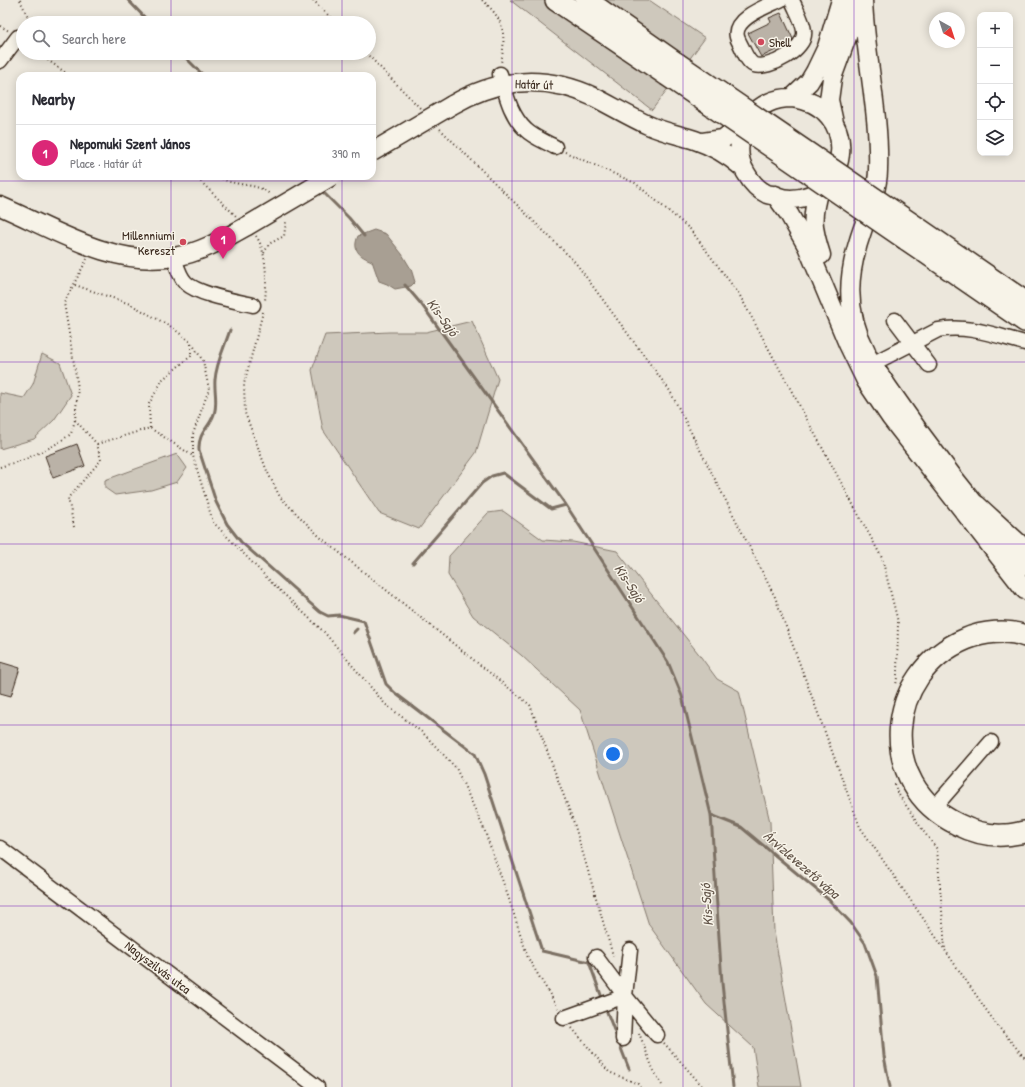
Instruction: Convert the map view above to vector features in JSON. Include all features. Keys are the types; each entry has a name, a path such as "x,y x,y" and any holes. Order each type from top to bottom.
{"highway":[{"path":"556,0 672,69 911,233 1025,302"},
{"path":"586,0 672,69"},
{"path":"911,233 1025,322"},
{"path":"976,506 1025,550"},
{"path":"1025,636 1007,633 983,634 972,636 947,648 928,664 911,689 900,719 901,750 903,761 920,795 933,809 945,818 970,830 1004,835 1025,832"}],"main road":[{"path":"792,98 809,82 827,47 841,0"},
{"path":"834,124 830,100 832,78 848,37 857,0"},
{"path":"863,0 864,29 877,128 878,171 871,204 862,231 850,278 850,311 858,337 872,364"},
{"name":"Határ út","path":"376,150 469,95 502,80 560,85 593,97 649,126 702,142 724,153 742,167"},
{"path":"783,98 808,101 816,105 829,116 834,124 841,145 837,167 830,180 813,194 799,198 784,199 768,194 756,186 742,167 740,139 746,124 755,112 768,103 783,98"},
{"path":"702,142 723,139 750,118"},
{"path":"0,206 94,248 143,258 175,261 212,245 242,226 325,180"},
{"path":"819,189 813,209 814,232 818,247 850,328 872,364 952,477 1025,566"},
{"path":"775,195 789,214 807,246 848,344 866,381 891,418 1025,590"}],"street":[{"path":"780,0 744,19 737,32 737,37 749,61 753,64 765,66 771,65 797,49 803,41 804,32 792,0"},
{"path":"0,61 16,40"},
{"path":"502,80 508,104 518,121 526,131 555,147"},
{"path":"242,226 228,244 220,251 205,256 175,261 181,277 187,284 195,289 224,298 260,304"},
{"path":"143,258 167,250 200,242 212,245"},
{"path":"895,320 929,365"},
{"path":"872,364 938,330 949,327 978,331 1025,343"},
{"path":"933,809 991,742"},
{"name":"Nagyszilvás utca","path":"0,848 317,1087"},
{"path":"623,1039 624,996 630,950"},
{"path":"596,958 624,996 657,1035"},
{"path":"564,1018 624,996"}],"path":[{"path":"20,0 28,16"},
{"path":"313,0 329,16"},
{"path":"482,0 496,14 502,25 504,36 502,80"},
{"path":"48,60 64,72"},
{"path":"373,60 423,111"},
{"path":"440,128 575,262 670,391 775,597 860,827 996,1024 1025,1058"},
{"path":"555,147 635,183 690,229 739,294 882,558 898,622 897,677 894,692"},
{"path":"199,180 242,226 260,242 262,248 266,285 260,304 244,384 245,413 267,471 280,497 320,536 530,705 574,823 616,966"},
{"path":"0,467 26,459 53,446 71,434 76,420 78,388 64,303 94,248"},
{"path":"75,285 130,304 170,326 190,342 204,360 209,389 193,434 193,456 214,522 272,583 324,632 385,704 423,733 456,768 484,828 528,958 564,1018 609,1072 638,1084 640,1087"},
{"path":"150,428 150,404 163,379 191,356 190,342"},
{"path":"74,527 68,498 101,460 97,444 76,420"},
{"path":"97,444 150,428 193,456"},
{"path":"894,779 897,792 937,849 945,950"},
{"path":"639,1033 653,1070 663,1087"},
{"path":"657,1035 703,1087"}],"shaded area":[{"path":"510,0 649,0 705,38 652,110"},
{"path":"374,230 386,234 402,254 411,269 415,282 411,286 395,289 379,281 372,261 360,255 356,249 356,241 358,236"},
{"path":"472,321 498,379 476,453 419,529 379,513 323,430 312,370 325,335 426,332"},
{"path":"42,354 60,363 71,395 54,420 34,439 0,449 0,393 24,398 33,384"},
{"path":"177,454 187,468 177,482 151,490 115,495 105,488 105,480"},
{"path":"503,511 543,540 573,542 617,551 717,679 739,691 770,822 774,932 801,1087 759,1087 753,1047 706,1004 649,925 580,710 521,655 473,616 448,575 449,556 488,513"}],"building":[{"path":"781,13 793,39 789,44 761,57 748,33 771,22 769,18"},
{"path":"77,444 85,466 53,478 45,456"},
{"path":"0,662 20,668 11,696 0,693"}],"waterway":[{"name":"Kis-Sajó","path":"128,0 143,16"},
{"name":"Kis-Sajó","path":"188,60 200,72"},
{"name":"Kis-Sajó","path":"320,189 349,218 364,236"},
{"name":"Kis-Sajó","path":"405,285 422,305 566,505 668,662 682,696 711,815 722,983 733,1087"},
{"path":"230,330 216,374 216,401 214,414 202,435 199,444 199,450 216,502 227,524 241,542 320,612 328,616 339,615 364,621"},
{"path":"413,563 482,483 492,476 503,473 551,509 566,505"},
{"path":"364,621 386,684 395,693 475,754 484,774 542,951 589,962 601,995"},
{"path":"353,633 357,629"},
{"name":"Árvízlevezető vápa","path":"711,815 741,827 829,900 851,923 865,943 877,976 884,1056 890,1087"},
{"path":"607,1012 629,1069"}],"place":[{"name":"Shell","path":"761,42"},
{"name":"Millenniumi Kereszt","path":"183,242"},
{"name":"Nepomuki Szent János","path":"223,259"}]}
